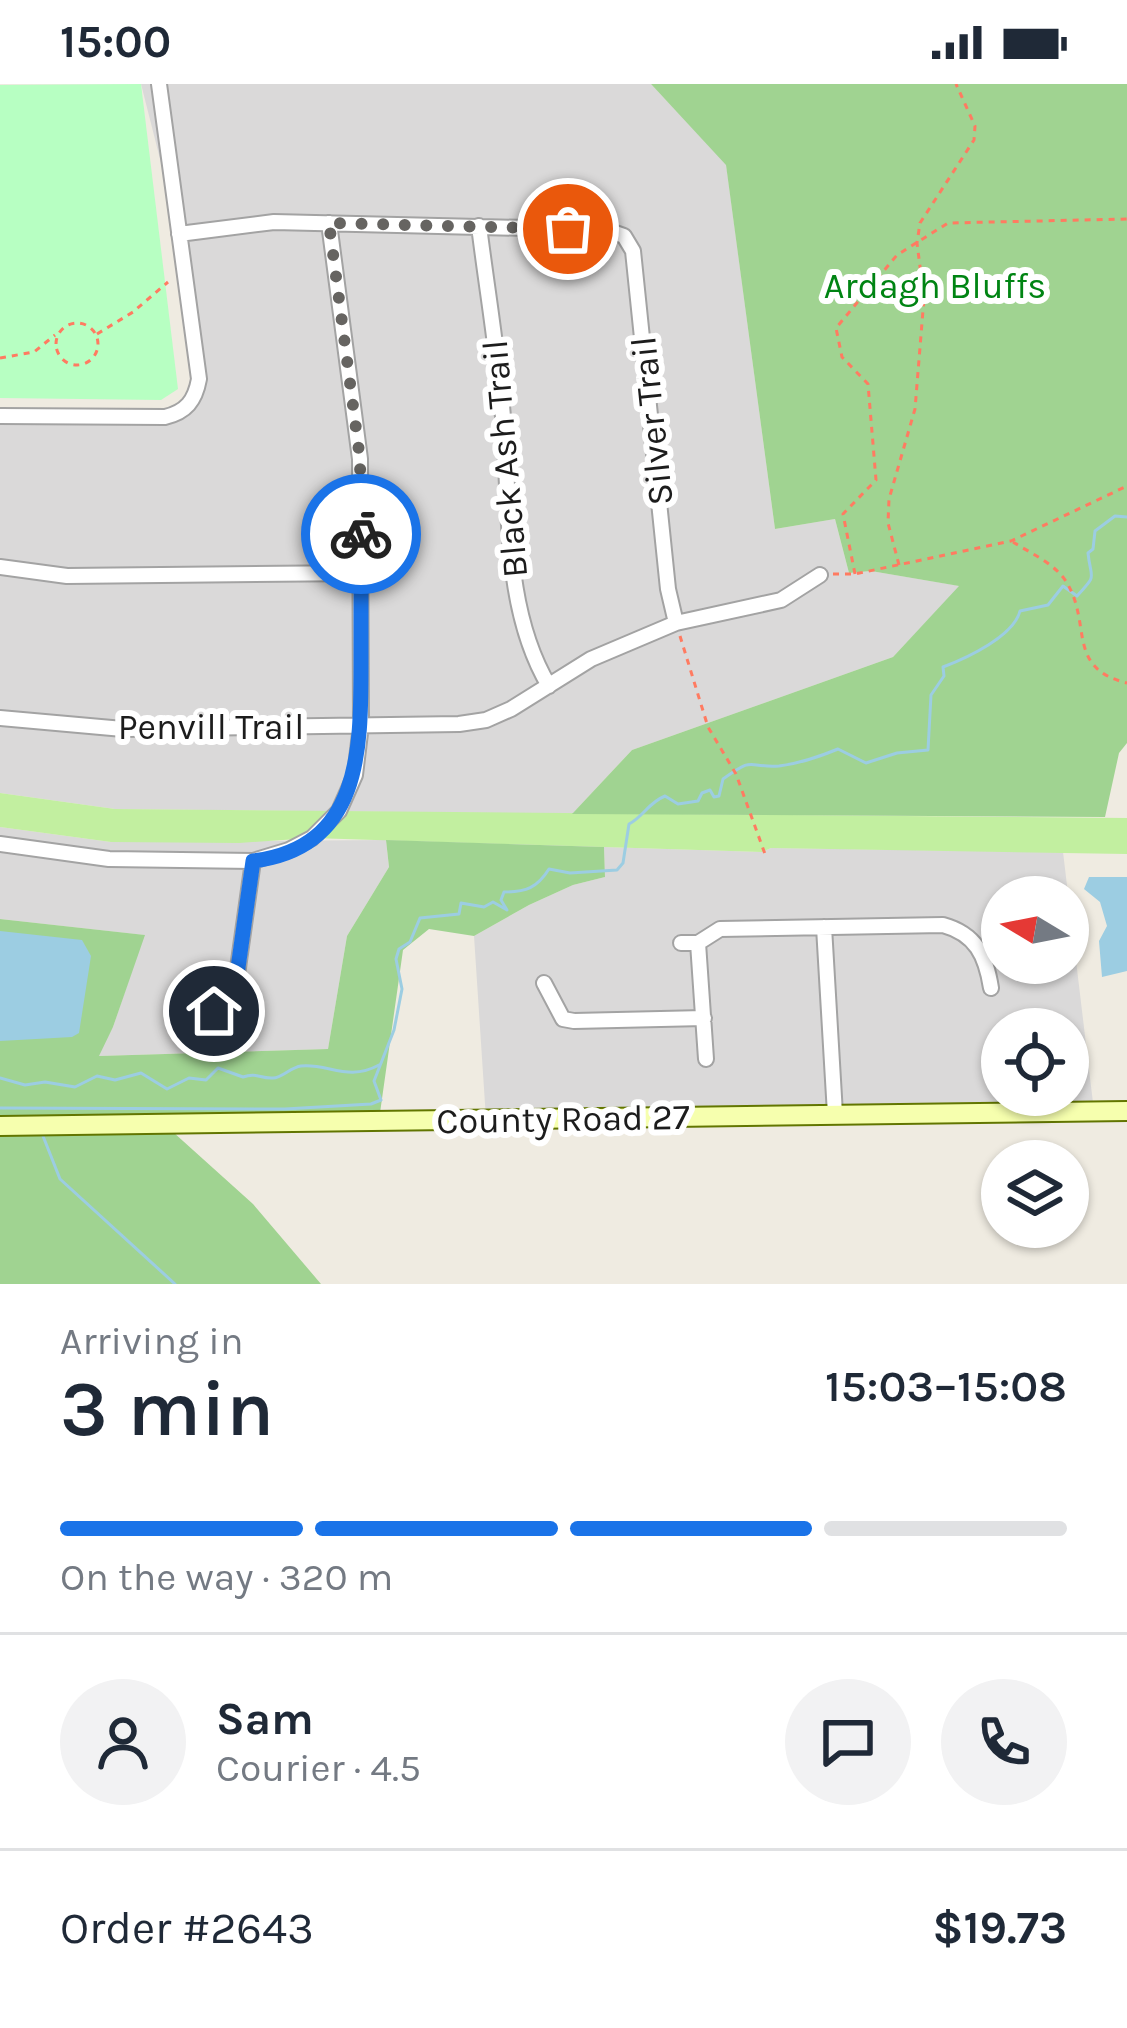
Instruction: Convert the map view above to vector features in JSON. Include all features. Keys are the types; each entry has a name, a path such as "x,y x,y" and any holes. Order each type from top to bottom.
{"main road":[{"name":"County Road 27","path":"0,1126 1127,1111"}],"street":[{"path":"0,416 165,417 189,406 196,394 199,379 159,84"},
{"name":"Silver Trail","path":"179,234 274,221 607,230 624,236 633,251 668,589 676,622"},
{"path":"0,844 109,859 253,861 312,838 339,811 356,775 362,725 360,459 329,223"},
{"name":"Black Ash Trail","path":"479,226 503,412 519,612 527,645 549,686"},
{"path":"0,567 67,576 361,573"},
{"name":"Penvill Trail","path":"0,718 123,728 486,720 591,659 676,622 782,600 820,575"},
{"path":"214,1011 237,975 253,861"},
{"path":"681,943 698,943 720,929 944,925 962,930 975,942 987,964 991,988"},
{"path":"824,927 835,1114"},
{"path":"698,943 706,1059"},
{"path":"544,983 563,1019 704,1018"}],"path":[{"path":"899,565 887,523 915,409 924,298 917,243 928,205 974,140 975,126 956,84"},
{"path":"855,574 843,514 876,480 868,384 842,357 836,328 897,255 948,223 1127,219"},
{"path":"97,334 134,312 168,282"},
{"path":"0,358 34,352 61,330 80,322 97,334"},
{"path":"61,330 56,343 59,356 78,366 96,355 97,334"},
{"path":"820,575 855,574 1011,541 1127,485"},
{"path":"1011,541 1054,568 1070,588 1091,665 1104,678 1127,683"},
{"path":"676,622 708,727 736,774 765,854"}],"shaded area":[{"path":"141,84 651,84 726,164 775,529 835,519 849,573 871,571 960,586 893,657 632,750 572,814 115,809 0,793 0,416 165,417 196,394 179,234"},
{"path":"0,827 111,842 386,840 389,867 347,936 328,1049 97,1056 113,1027 144,935 0,919"},
{"path":"604,847 1063,852 1066,876 981,876 981,984 1079,984 1082,1008 981,1008 981,1112 486,1119 474,936 573,885 605,877"},
{"path":"1089,1069 1094,1111 1089,1111"}],"green space":[{"path":"141,84 178,389 161,400 0,398 0,85"},
{"name":"Ardagh Bluffs","path":"651,84 1127,84 1127,743 1119,753 1105,817 572,814 632,750 893,657 959,586 871,571 849,573 835,519 775,529 726,165"},
{"path":"0,793 115,809 1127,818 1127,854 771,848 762,852 312,838 111,842 0,827"},
{"path":"386,840 604,847 605,877 573,885 474,936 429,929 403,950 379,1120 163,1123 253,1204 321,1284 0,1284 0,919 145,935 99,1056 328,1049 347,936 389,867"}],"water":[{"path":"1089,877 1127,877 1127,971 1102,977 1099,941 1107,926 1100,902 1089,893"},
{"path":"0,931 82,940 91,956 79,1033 0,1041"}],"waterway":[{"path":"0,1108 285,1109 381,1100 374,1081 394,1030 402,989 396,959 420,918 459,914 461,903 484,907 493,902 507,910 501,900 504,892 530,888 549,869 570,873 617,870 623,863 629,824 654,802 665,796 678,804 698,801 710,790 714,797 719,796 723,779 747,765 786,765 838,749 866,763 928,750 931,695 944,676 943,667 999,637 1020,611 1048,605 1063,586 1077,596 1092,576 1088,553 1095,531 1115,516 1127,517"},
{"path":"0,1078 25,1085 45,1082 75,1087 97,1076 115,1080 141,1073 167,1089 189,1078 206,1080 218,1068 243,1077 273,1078 301,1066 358,1072 379,1065"},
{"path":"43,1136 60,1179 175,1284"}],"way so far":[{"path":"361,534 360,459 329,223 568,229"}],"route":[{"path":"214,1011 237,975 253,861 312,838 339,811 356,775 362,725 361,534"}]}
